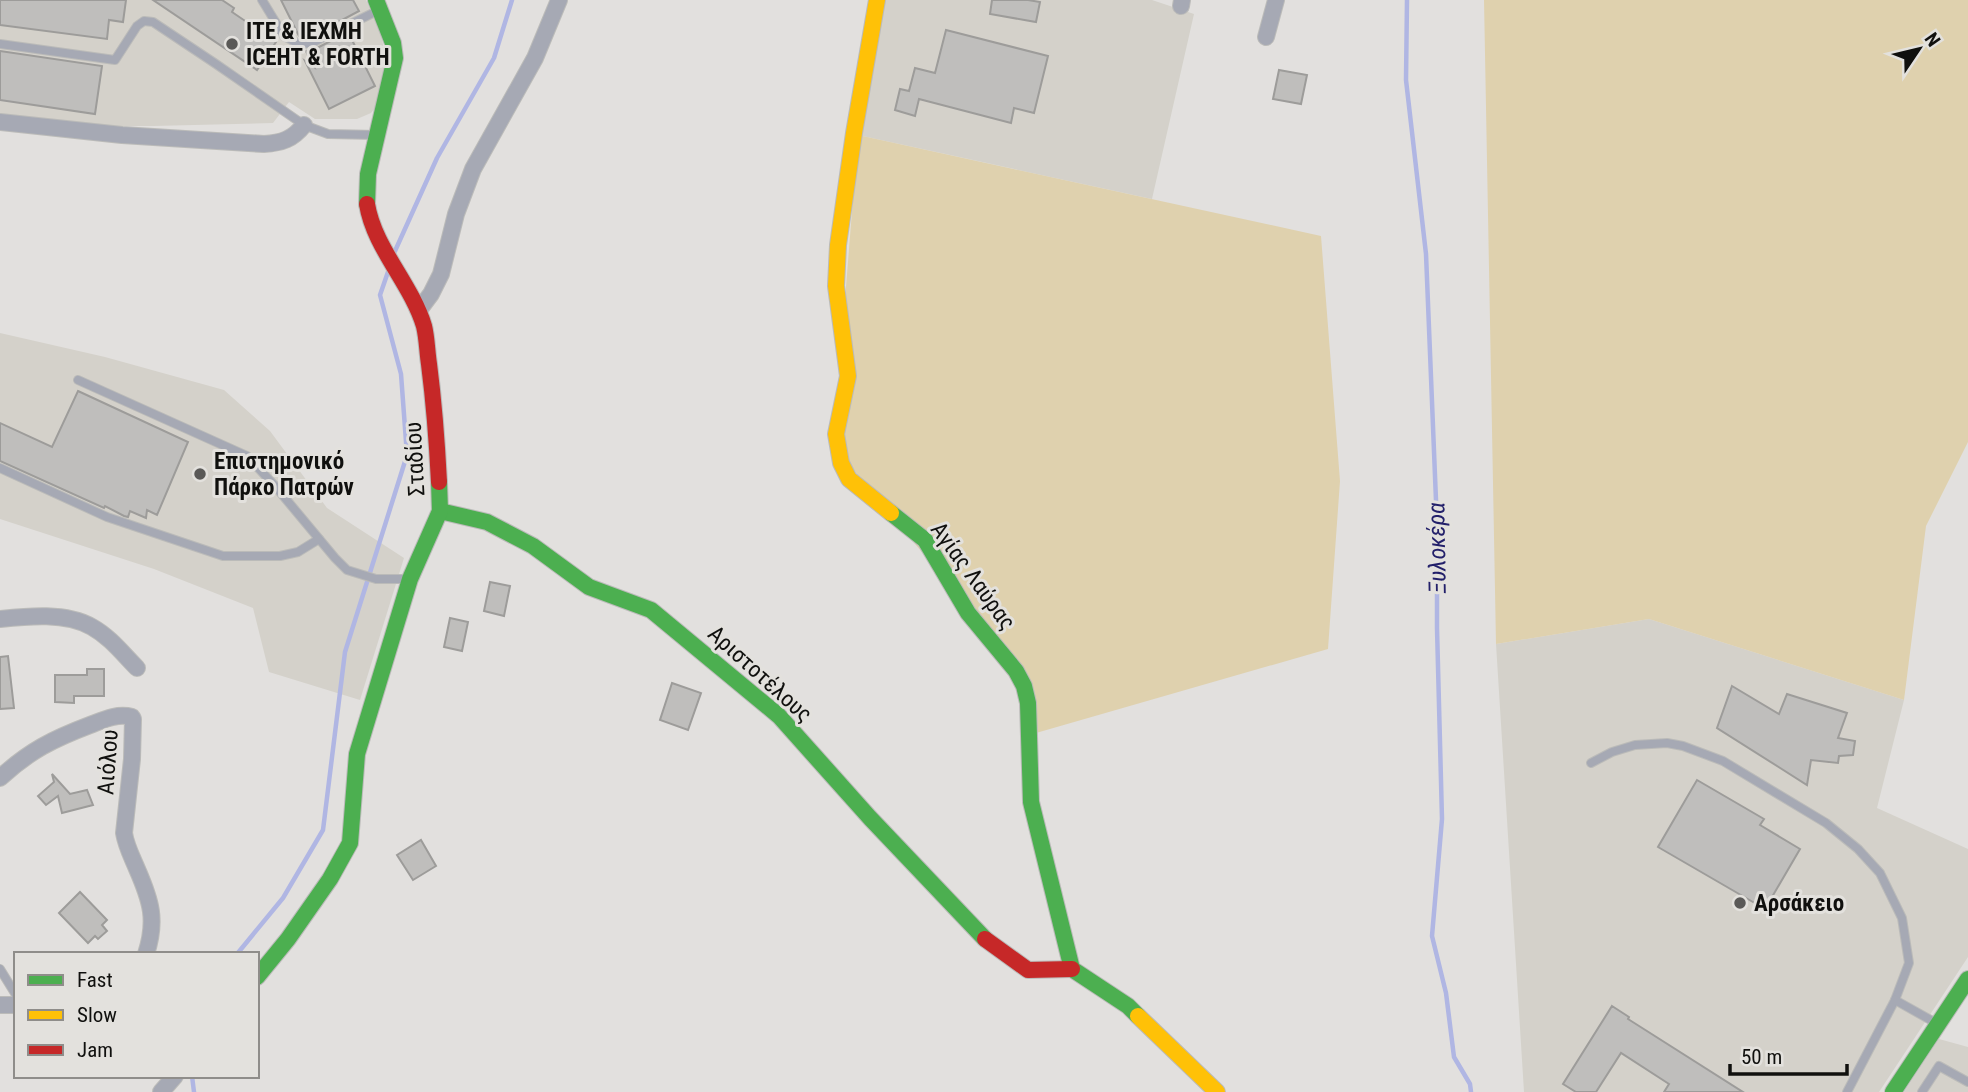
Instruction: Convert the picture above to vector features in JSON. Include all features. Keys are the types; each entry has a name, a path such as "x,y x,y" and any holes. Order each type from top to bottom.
{"street":[{"path":"419,310 441,274 456,214 473,169 535,58 559,0"},
{"name":"Αγίας Λαύρας","path":"877,0 838,244 836,286 848,376 836,434 841,463 849,479 925,540 968,613 1016,671 1024,686 1028,703 1031,802 1072,969"},
{"path":"1266,37 1276,0"},
{"name":"Σταδίου","path":"259,974 288,939 330,879 350,843 357,754 410,579 440,511 435,407 427,342 419,310 369,218 366,197 368,174 395,58 393,43 378,5"},
{"path":"0,122 122,135 264,144 280,143 289,139 304,125"},
{"name":"Αριστοτέλους","path":"440,511 487,522 533,546 589,587 651,610 779,716 981,936 1028,970 1072,969"},
{"path":"0,619 55,617 81,622 102,634 137,668"},
{"name":"Αιόλου","path":"0,778 17,762 55,738 120,715 134,719 124,833 152,913 153,925 146,952"},
{"path":"1072,969 1128,1006 1217,1092"},
{"path":"1893,1092 1968,979"},
{"path":"162,1092 173,1078"}],"lane":[{"path":"262,0 284,36 301,45 316,41 378,5"},
{"path":"0,44 115,60 136,26 144,21 153,22 304,125 328,134 377,135"},
{"path":"78,380 247,456 347,570 376,579 410,579"},
{"path":"0,468 107,517 223,556 280,556 298,552 319,539"},
{"path":"1591,763 1634,745 1667,743 1684,746 1723,761 1826,823 1858,849 1880,873 1902,918 1909,962 1895,1000 1847,1092"},
{"path":"0,969 14,992"},
{"path":"1895,1000 1937,1024"},
{"path":"1922,1092 1939,1066 1968,1082"}],"shaded area":[{"path":"0,0 366,0 381,35 385,66 375,108 371,113 357,119 315,119 289,102 273,123 95,126 0,115"},
{"path":"882,0 1152,0 1194,14 1152,199 858,135"},
{"path":"1484,0 1968,0 1968,442 1926,526 1904,700 1649,619 1496,644"},
{"path":"858,135 1321,236 1340,481 1328,649 1036,733 1031,681 860,479 848,460 843,438 846,287"},
{"path":"0,333 105,357 224,390 270,431 327,508 404,558 360,700 269,672 253,608 154,569 0,519"},
{"name":"Αρσάκειο","path":"1649,619 1904,700 1877,808 1968,849 1968,957 1879,1092 1524,1092 1496,644"},
{"path":"1939,1039 1968,1047 1968,1092 1904,1092"}],"building":[{"path":"0,0 126,0 123,22 109,20 107,39 0,25"},
{"path":"153,0 222,0 234,8 232,12 276,42 257,70"},
{"path":"281,0 353,0 359,11 314,35 302,38"},
{"path":"992,0 1040,2 1036,22 990,14"},
{"path":"946,30 1048,56 1034,113 1014,108 1011,123 919,99 915,116 895,110 900,89 909,91 915,68 935,73"},
{"path":"348,32 375,86 329,109 305,61 314,67 306,51"},
{"path":"0,51 102,66 95,114 0,100"},
{"path":"1279,70 1307,75 1301,104 1273,99"},
{"name":"Επιστημονικό Πάρκο Πατρών","path":"78,391 188,442 157,515 147,510 146,518 130,511 128,517 124,516 0,461 0,423 52,447"},
{"path":"490,582 510,586 504,616 484,611"},
{"path":"450,618 468,622 462,651 444,647"},
{"path":"8,656 14,708 0,709 0,657"},
{"path":"87,669 104,669 104,696 74,696 74,703 55,702 55,675 87,675"},
{"path":"672,683 701,693 688,730 660,720"},
{"path":"1732,686 1779,714 1787,694 1847,713 1838,738 1855,741 1853,755 1839,756 1838,763 1811,760 1807,785 1717,728"},
{"path":"52,774 70,794 87,790 93,805 62,813 58,796 46,805 38,796 54,782"},
{"path":"1697,780 1764,819 1760,825 1800,849 1765,909 1658,847"},
{"path":"421,840 436,866 413,880 397,855"},
{"path":"80,892 107,920 102,925 107,931 98,939 95,936 88,943 59,913"},
{"path":"1612,1006 1743,1092 1664,1092 1669,1084 1621,1053 1596,1092 1576,1092 1563,1084"}],"waterway":[{"path":"395,251 437,158 494,58 512,0"},
{"name":"Ξυλοκέρα","path":"1407,0 1406,80 1426,254 1437,525 1442,819 1432,936 1446,993 1454,1057 1470,1084 1471,1092"},
{"path":"239,952 283,898 323,830 345,652 407,455 401,374 380,295 389,269"},
{"path":"192,1078 194,1092"}],"traffic: fast":[{"path":"367,204 368,174 395,58 393,43 376,0"},
{"path":"259,975 330,879 350,843 357,754 410,579 440,511 439,482"},
{"path":"440,511 487,522 533,546 589,587 651,610 779,716 870,818 985,939"},
{"path":"891,513 925,540 968,613 1016,671 1024,686 1028,703 1031,802 1072,969 1128,1006 1138,1016"},
{"path":"1893,1092 1968,979"}],"traffic: slow":[{"path":"877,0 838,245 836,286 848,376 836,434 841,463 849,479 891,513"},
{"path":"1138,1016 1217,1092"}],"traffic: jam":[{"path":"367,204 377,236 411,295 424,326 434,408 439,482"},
{"path":"985,939 1028,970 1072,969"}],"place":[{"name":"ΙΤΕ & ΙΕΧΜΗ ICEHT & FORTH","path":"232,44"},
{"name":"Επιστημονικό Πάρκο Πατρών","path":"200,474"},
{"name":"Αρσάκειο","path":"1740,903"}]}
